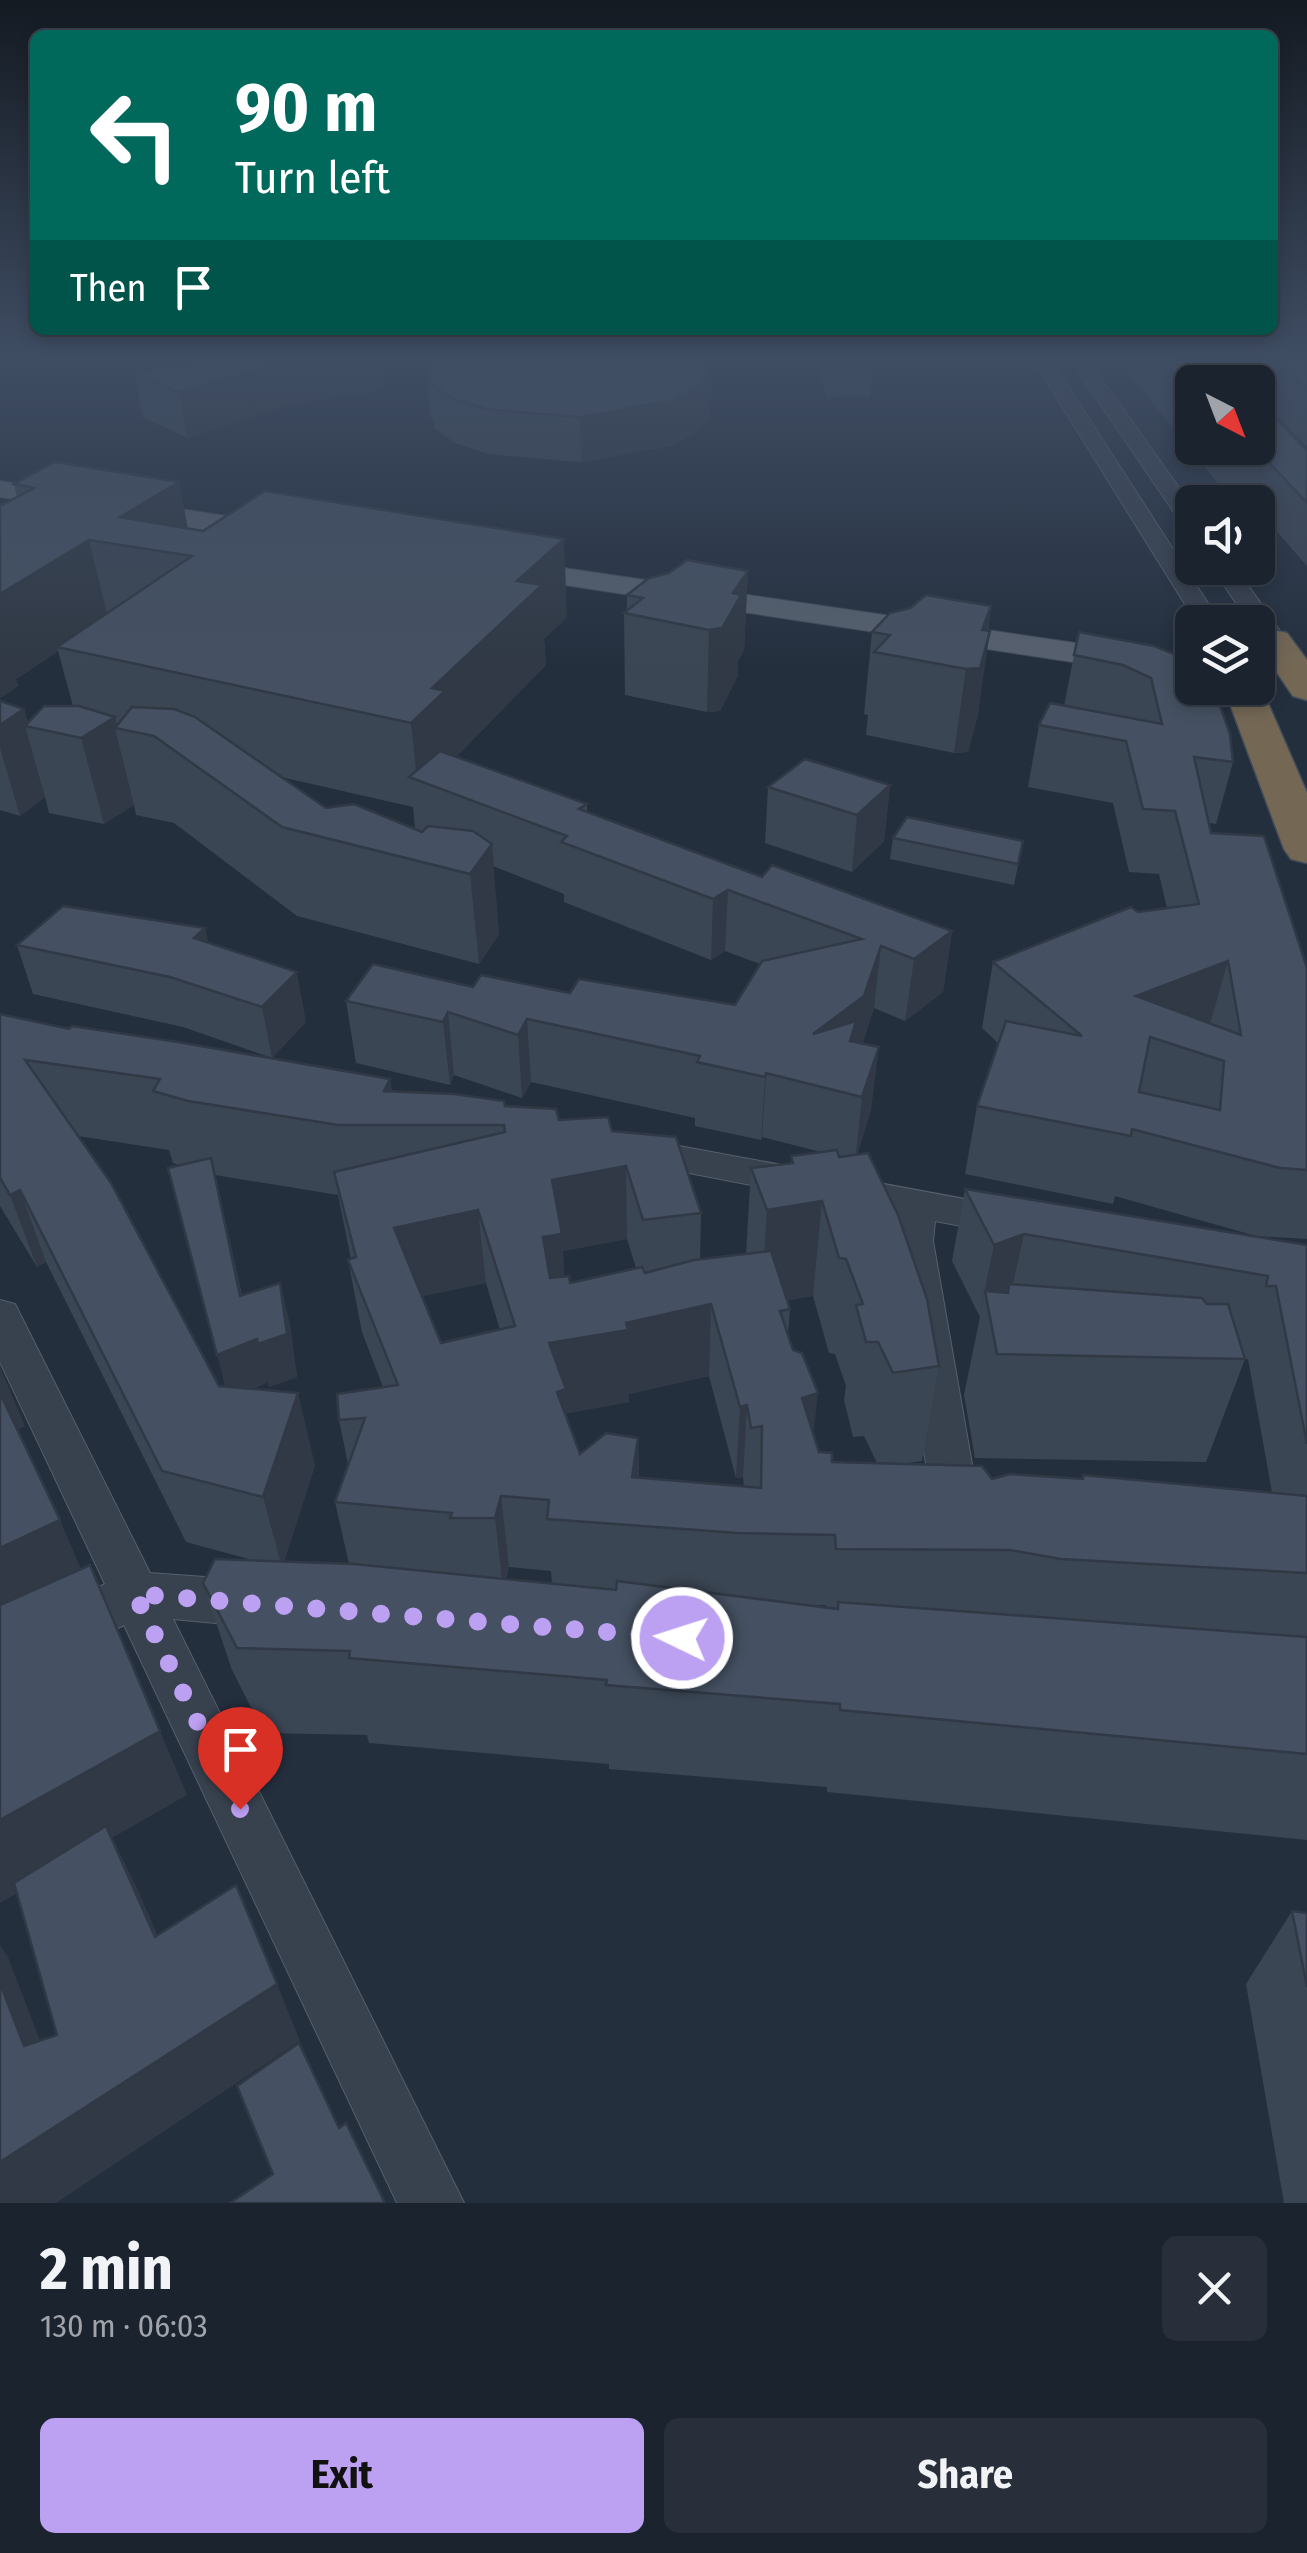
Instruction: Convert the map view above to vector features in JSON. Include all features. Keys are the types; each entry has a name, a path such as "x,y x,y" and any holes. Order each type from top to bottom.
{"highway":[{"path":"1251,705 1307,849"}],"main road":[{"path":"0,464 296,509"},
{"path":"0,490 314,538"},
{"path":"1175,641 480,551 1175,667"}],"street":[{"path":"1104,458 1197,605"},
{"path":"1147,458 1175,498"},
{"path":"1236,585 1286,657"},
{"path":"605,1146 1053,1229"},
{"path":"917,1203 912,1241 950,1470"},
{"path":"0,1316 431,2203"},
{"path":"0,1663 135,1594 314,1608"}],"building":[{"path":"1275,458 1307,458 1307,503 1271,465 1275,465"},
{"path":"55,462 179,482 120,517 203,531 265,491 564,539 517,581 542,585 432,688 445,691 411,723 57,647 192,556 89,540 0,594 0,506 34,488 14,484"},
{"path":"687,560 748,571 733,593 741,595 722,628 709,630 624,613 643,598 627,595 649,578 669,573"},
{"path":"926,595 991,606 982,630 990,631 980,668 966,669 874,652 890,635 872,632 890,613 910,608"},
{"path":"1079,632 1154,646 1175,654 1175,705 1220,705 1230,734 1233,762 1194,757 1211,833 1264,836 1307,968 1307,1170 1280,1168 1132,1129 1131,1136 977,1106 1006,1021 1082,1036 993,962 1131,907 1138,912 1199,904 1175,811 1143,809 1126,741 1039,725 1050,703 1162,724 1151,678 1123,665 1074,655","holes":["1228,961 1241,1035 1136,996","1150,1037 1224,1061 1220,1110 1139,1092"]},
{"path":"0,701 24,709 0,725"},
{"path":"44,706 79,706 115,717 81,738 25,726"},
{"path":"132,707 174,709 195,717 326,808 354,804 422,832 428,826 473,831 492,844 470,874 282,827 154,736 115,728"},
{"path":"440,751 587,804 579,809 762,877 772,865 952,931 914,959 881,946 864,996 813,1034 856,1021 850,1041 879,1047 862,1097 766,1073 765,1077 697,1062 700,1056 527,1019 518,1035 448,1012 443,1022 346,1001 373,964 473,987 481,975 570,993 579,979 735,1005 762,961 862,939 728,890 713,899 561,842 567,836 409,777"},
{"path":"805,759 890,785 857,815 768,787"},
{"path":"907,817 1023,841 1018,864 893,838"},
{"path":"63,906 205,928 194,938 297,972 262,1007 170,977 17,945"},
{"path":"0,1014 69,1029 72,1026 178,1042 390,1079 384,1091 454,1094 504,1101 505,1106 556,1109 559,1120 608,1117 612,1131 676,1137 701,1213 643,1220 626,1166 552,1180 562,1234 543,1237 550,1278 569,1276 570,1283 642,1267 645,1273 694,1260 771,1251 790,1309 780,1311 793,1350 802,1353 818,1393 802,1398 819,1452 832,1453 832,1462 982,1466 992,1479 1010,1474 1083,1479 1083,1475 1307,1496 1307,1573 1061,1559 1010,1550 836,1549 835,1535 738,1533 547,1519 549,1500 501,1496 495,1518 450,1518 452,1513 335,1502 365,1418 339,1420 337,1394 398,1385 348,1260 356,1257 334,1172 505,1132 504,1125 338,1125 188,1101 153,1091 160,1079 25,1060 111,1183 219,1386 298,1393 263,1497 162,1471 20,1190 10,1195 0,1178","holes":["478,1210 515,1326 441,1343 394,1228","711,1304 740,1407 747,1405 751,1428 762,1426 761,1488 632,1477 638,1438 606,1433 580,1454 557,1392 566,1389 549,1343 628,1330 626,1323"]},
{"path":"837,1150 839,1157 868,1153 898,1215 927,1299 939,1366 893,1373 878,1342 866,1342 856,1305 863,1304 846,1259 839,1258 822,1201 767,1210 751,1168 793,1163 791,1156"},
{"path":"211,1158 240,1296 280,1283 287,1334 258,1344 257,1339 217,1355 168,1168"},
{"path":"965,1189 1307,1245 1307,1444 1276,1286 1266,1286 1268,1276 1024,1234 994,1245"},
{"path":"1009,1284 1202,1298 1207,1304 1228,1304 1245,1359 997,1354 985,1291 1008,1293"},
{"path":"0,1393 60,1520 0,1548"},
{"path":"215,1559 354,1564 616,1590 617,1581 838,1609 838,1602 1307,1637 1307,1754 840,1710 840,1704 606,1685 607,1680 349,1658 350,1651 237,1648 203,1583"},
{"path":"90,1565 160,1731 0,1820 0,1605"},
{"path":"106,1826 155,1937 236,1885 277,1984 0,2162 0,1983 24,2046 57,2035 14,1883"},
{"path":"1292,1911 1307,1913 1307,1987"},
{"path":"299,2043 339,2128 346,2123 385,2203 230,2203 273,2174 237,2086"}],"route":[{"path":"240,1809 135,1594 682,1638"}]}
